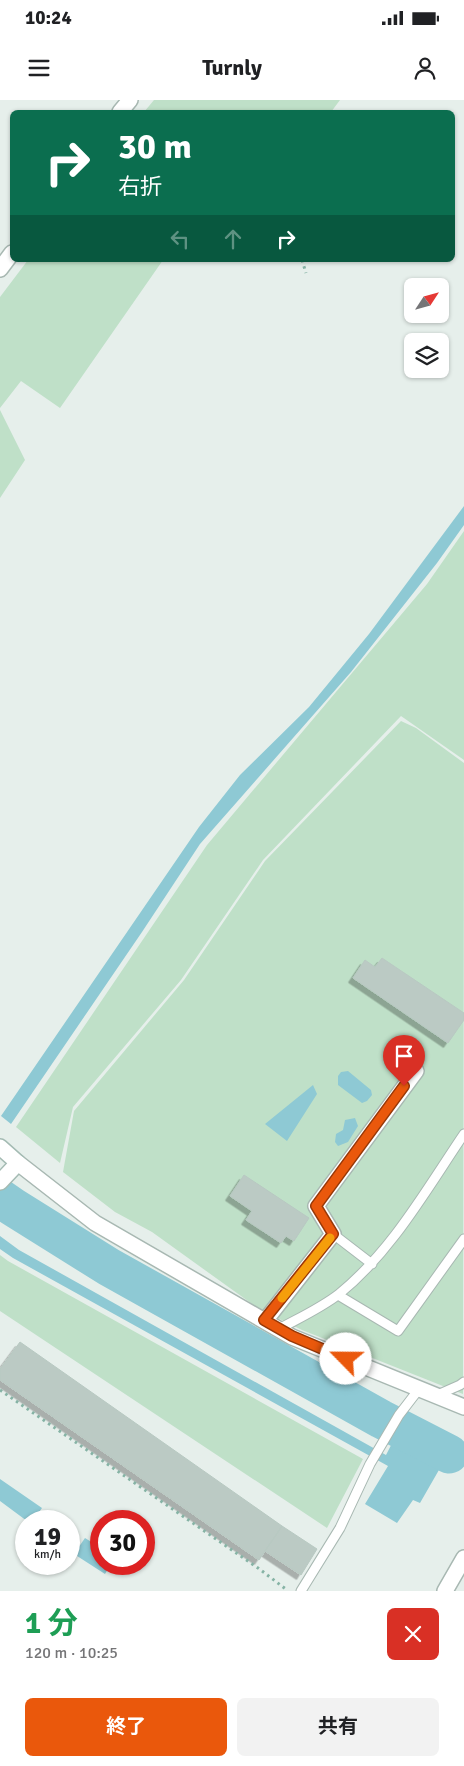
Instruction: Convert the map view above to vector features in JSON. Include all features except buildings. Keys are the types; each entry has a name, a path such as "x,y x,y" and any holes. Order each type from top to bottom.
{"street":[{"path":"122,110 130,100"},
{"path":"0,269 10,256"},
{"path":"264,1320 333,1234 316,1206 416,1071"},
{"path":"0,1147 9,1172 279,1329 464,1407"},
{"path":"445,1591 464,1558"}],"lane":[{"path":"279,1329 338,1295 372,1264 395,1235 464,1134"},
{"path":"333,1234 372,1264"},
{"path":"338,1295 398,1331 464,1239"},
{"path":"435,1396 460,1386 464,1382"},
{"path":"301,1591 340,1528 370,1464 384,1440 399,1415 419,1389"}],"path":[{"path":"303,262 306,273"},
{"path":"0,1390 258,1568 288,1591"}],"green space":[{"path":"154,100 340,100 332,110 146,110"},
{"path":"26,262 162,262 60,408 21,381 0,408 0,297"},
{"path":"0,410 25,460 0,498"},
{"path":"464,531 464,760 401,716 263,860 181,980 73,1107 60,1163 16,1127 207,845 427,584"},
{"path":"401,721 416,728 464,763 463,1394 302,1330 259,1309 152,1232 115,1212 63,1172 74,1111 184,980 265,861"},
{"path":"0,1255 363,1459 327,1528 0,1311"}],"water":[{"path":"464,506 464,525 437,563 351,672 200,844 11,1124 1,1116 199,827 240,775 309,707 369,634"},
{"path":"348,1071 371,1090 372,1095 367,1101 362,1103 338,1085 338,1076 341,1072"},
{"path":"313,1085 317,1094 287,1141 265,1124"},
{"path":"355,1118 358,1126 348,1142 338,1146 335,1142 336,1134 343,1130 345,1120"},
{"path":"0,1236 19,1250 386,1455 404,1420 451,1449 420,1503 413,1500 397,1523 365,1504 388,1466 13,1258 0,1249"},
{"path":"0,1479 42,1508 41,1510 15,1510 15,1512 0,1501"},
{"path":"85,1538 90,1541 90,1564 80,1558 80,1545"}],"waterway":[{"path":"0,1198 109,1267 381,1419 449,1454"}],"slow traffic":[{"path":"282,1298 330,1238"}],"route":[{"path":"346,1359 292,1336 264,1320 333,1234 316,1206 404,1086"}]}
